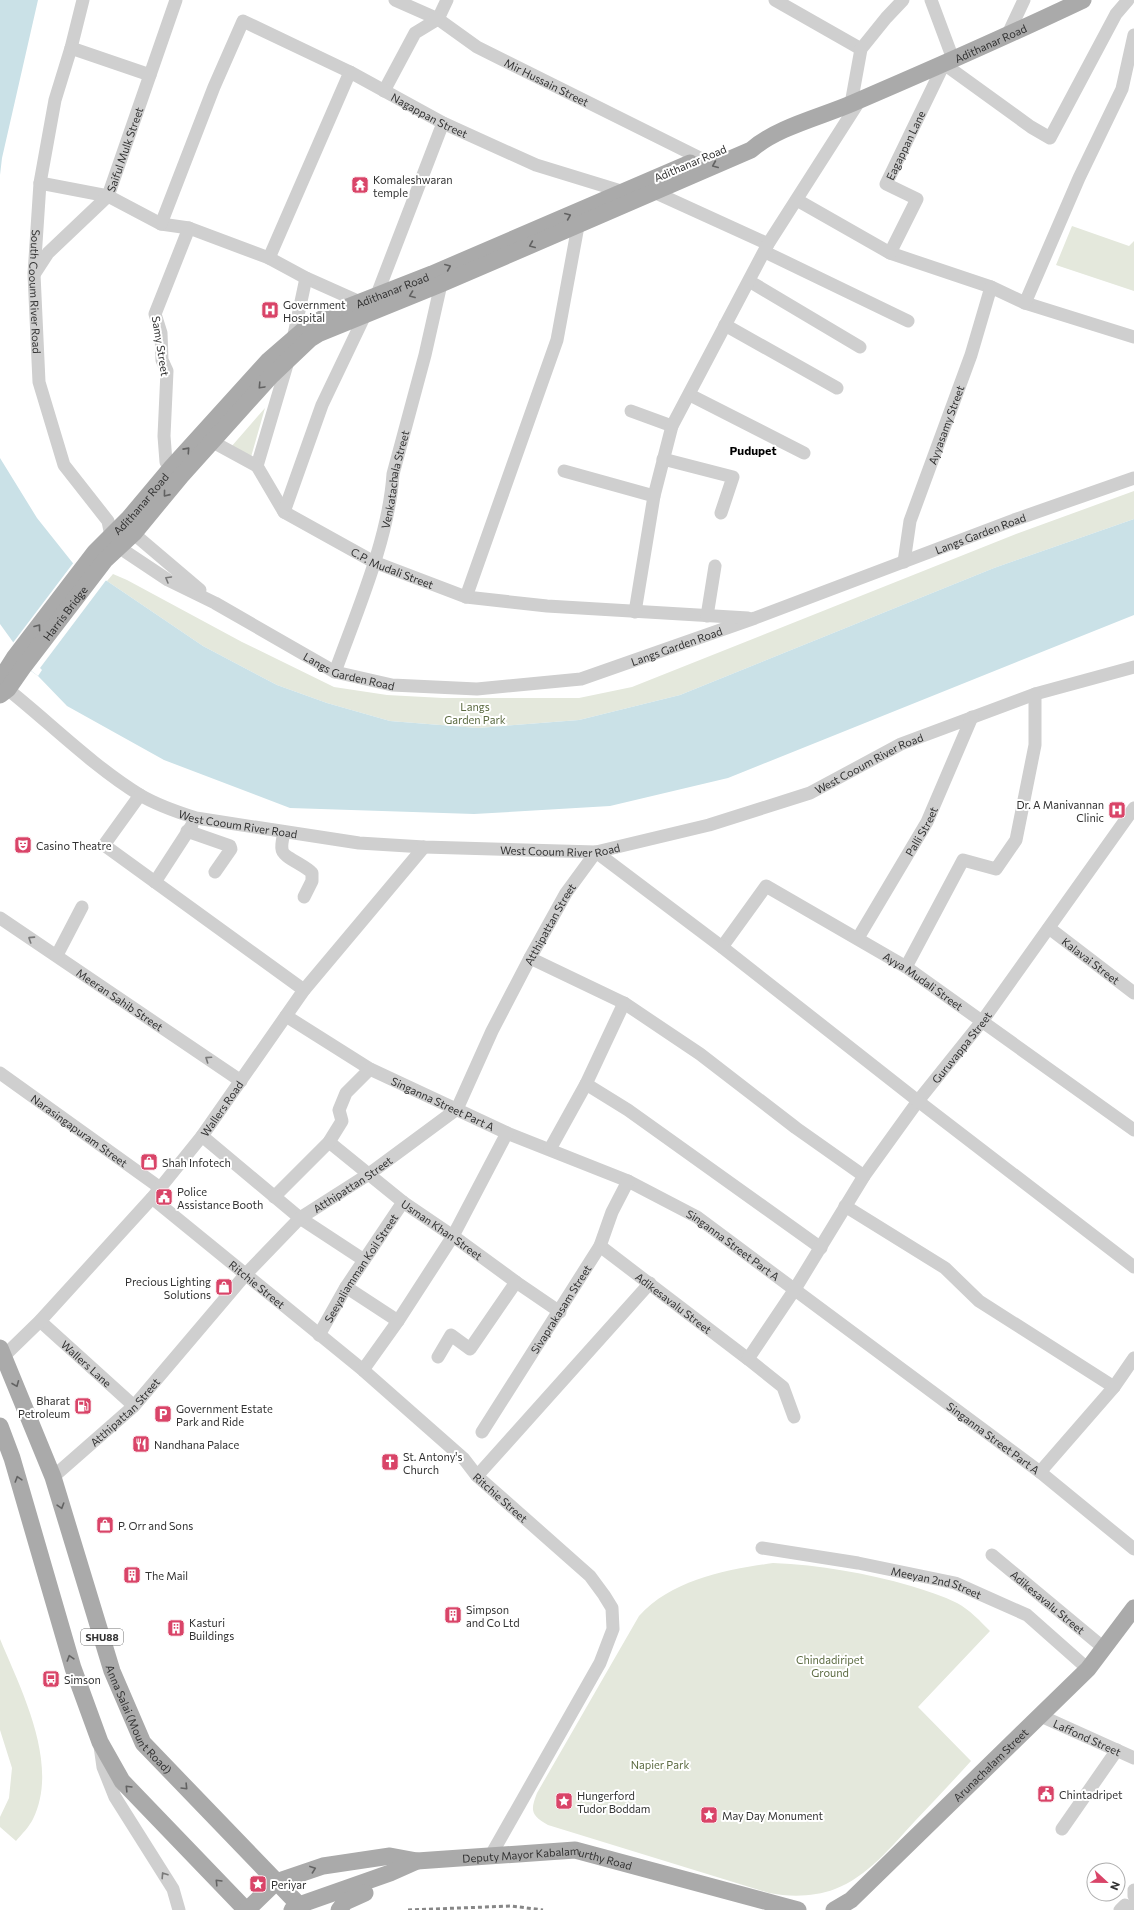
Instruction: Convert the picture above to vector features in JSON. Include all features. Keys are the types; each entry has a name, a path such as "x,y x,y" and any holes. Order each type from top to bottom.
{"main road":[{"name":"Adithanar Road","path":"100,556 171,468 268,361 316,321 368,304 441,284 751,150 764,139 856,102 1007,36 1083,0"},
{"name":"Adithanar Road","path":"119,532 181,476 213,442 248,400 289,358 318,334 368,304 624,192 748,138 764,139"},
{"name":"Harris Bridge","path":"2,687 19,662 100,556"},
{"name":"Anna Salai (Mount Road)","path":"2,1352 53,1477 112,1671 142,1743 276,1882 297,1908"},
{"name":"SHU88","path":"0,1426 12,1458 73,1668 99,1740 122,1781 246,1910"},
{"name":"Arunachalam Street","path":"835,1910 851,1900 1088,1669 1105,1649 1134,1608"},
{"name":"Deputy Mayor Kabalamurthy Road","path":"297,1908 418,1861 575,1850 798,1910"},
{"path":"246,1910 276,1882 323,1866 390,1856 418,1861"},
{"path":"339,1910 345,1902 396,1880 418,1861"}],"street":[{"name":"South Cooum River Road","path":"83,0 56,100 40,183 34,274 39,382 64,464 119,532"},
{"name":"Saiful Mulk Street","path":"34,274 48,253 108,196 176,0"},
{"name":"Mir Hussain Street","path":"395,0 438,19 477,47 702,159"},
{"path":"384,91 415,33 438,19 447,0"},
{"path":"775,0 861,48"},
{"path":"634,612 654,496 672,426 690,395 766,248 797,200 856,102 861,48 886,18 904,0"},
{"path":"931,0 948,61 1031,127 1050,138 1116,14 1128,0"},
{"path":"1007,36 1024,0"},
{"name":"Nagappan Street","path":"161,224 214,87 243,21 350,72 443,123 536,165 624,192"},
{"path":"1025,302 1079,178 1128,91 1134,35"},
{"path":"71,48 150,75"},
{"name":"Eagappan Lane","path":"890,253 917,198 886,184 948,61"},
{"path":"269,258 350,72"},
{"path":"284,512 322,405 368,304 443,123"},
{"path":"40,183 108,196 161,224 189,228 269,258 306,278 368,304"},
{"path":"654,192 908,321"},
{"path":"797,200 890,253 991,287 1025,302 1134,337"},
{"path":"466,597 557,340 578,226"},
{"name":"Samy Street","path":"171,468 166,462 164,436 167,371 162,360 161,333 155,314 189,228"},
{"path":"257,466 289,358 306,278"},
{"path":"749,281 860,347"},
{"name":"Venkatachala Street","path":"335,672 374,562 392,491 393,474 425,355 441,284"},
{"name":"Ayyasamy Street","path":"904,562 910,521 971,355 991,287"},
{"path":"725,325 837,388"},
{"path":"690,395 804,453"},
{"path":"631,411 672,426"},
{"path":"213,442 257,466 284,512"},
{"path":"663,459 733,477 721,513"},
{"path":"564,471 654,496"},
{"name":"Langs Garden Road","path":"119,532 126,552 168,580 215,603 335,672 392,685 477,689 581,680 755,618 1014,520 1134,478"},
{"name":"C.P. Mudali Street","path":"284,512 374,562 466,597 547,606 755,618"},
{"name":"Langs Garden Road","path":"119,532 215,603"},
{"path":"707,616 715,566"},
{"name":"West Cooum River Road","path":"2,687 89,757 140,795 174,811 196,818 358,843 424,847 596,852 710,825 810,793 901,744 1035,694 1134,667"},
{"path":"906,967 963,860 996,869 1016,840 1035,745 1035,694"},
{"name":"Palli Street","path":"858,938 927,822 972,717"},
{"path":"140,795 104,845 304,990"},
{"name":"Guruvappa Street","path":"748,1359 821,1248 864,1176 918,1101 983,1020 1134,808"},
{"path":"155,882 196,818"},
{"path":"188,832 230,846 230,849 215,872"},
{"path":"284,832 281,850 284,855 308,869 312,873 312,881 304,897"},
{"name":"Wallers Road","path":"2,1352 40,1321 156,1192 202,1136 304,990 424,847"},
{"path":"596,852 722,947 918,1101 1134,1267"},
{"name":"Atthipattan Street","path":"53,1477 134,1406 246,1274 300,1218 369,1174 457,1109 492,1031 530,958 566,893 596,852"},
{"name":"Ayya Mudali Street","path":"722,947 766,886 906,967 983,1020 1134,1130"},
{"path":"57,956 82,907"},
{"name":"Meeran Sahib Street","path":"0,918 241,1081"},
{"name":"Kalavai Street","path":"1048,928 1134,993"},
{"path":"530,958 624,1003 700,1054 796,1128 864,1176"},
{"path":"550,1149 586,1084 624,1003"},
{"name":"Singanna Street Part A","path":"286,1016 370,1069 507,1133 628,1181 697,1217 1040,1472 1134,1549"},
{"path":"274,1197 329,1142 342,1121 339,1110 346,1093 370,1069"},
{"name":"Narasingapuram Street","path":"0,1073 156,1192"},
{"path":"586,1084 628,1110 821,1248"},
{"path":"363,1370 398,1321 453,1236 507,1133"},
{"path":"202,1136 300,1218 364,1260"},
{"name":"Usman Khan Street","path":"329,1142 403,1202 560,1312"},
{"name":"Sivaprakasam Street","path":"482,1432 560,1312 600,1246 612,1212 628,1181"},
{"name":"Ritchie Street","path":"156,1192 246,1274 363,1370 464,1459 477,1476 590,1576 612,1608 612,1629 600,1662 491,1855"},
{"name":"Seeyaliamman Koil Street","path":"319,1335 346,1286 403,1202"},
{"path":"845,1206 946,1268 979,1301 1114,1387"},
{"name":"Adikesavalu Street","path":"600,1246 783,1386 794,1417"},
{"path":"438,1357 451,1335 470,1348 516,1282"},
{"path":"477,1476 650,1283"},
{"path":"346,1286 398,1321"},
{"name":"Wallers Lane","path":"40,1321 134,1406"},
{"path":"1040,1472 1114,1387 1134,1358"},
{"name":"Meeyan 2nd Street","path":"762,1548 858,1563 956,1583 1027,1615 1088,1669"},
{"name":"Adikesavalu Street","path":"992,1555 1105,1649"},
{"name":"Laffond Street","path":"1041,1716 1134,1758"},
{"path":"99,1740 102,1768 114,1798 173,1889 179,1910"},
{"path":"1062,1829 1117,1750"},
{"path":"1134,1890 1134,1896"},
{"path":"1120,1910 1125,1905 1134,1909"}],"green space":[{"path":"1072,226 1129,246 1134,241 1134,291 1056,265"},
{"path":"265,408 251,457 231,447"},
{"name":"Langs Garden Park","path":"1134,491 1134,519 994,568 680,695 579,720 478,728 390,721 327,703 277,685 203,646 107,581 113,574 127,580 242,642 334,687 387,695 443,698 579,698 632,687 1016,534"},
{"path":"773,1563 843,1570 894,1581 917,1588 957,1603 971,1612 990,1631 918,1707 971,1761 888,1850 868,1869 847,1884 819,1894 794,1896 769,1893 548,1825 538,1818 535,1815 533,1808 537,1793 639,1616 653,1603 668,1593 701,1578 737,1569"},
{"path":"0,1639 27,1704 40,1751 42,1775 40,1798 33,1819 16,1841 0,1827 0,1817 9,1798 12,1768 0,1730"}],"water":[{"path":"0,0 38,0 2,158 0,175"},
{"path":"0,458 37,518 76,567 107,581 203,646 277,685 327,703 390,721 478,728 579,720 680,695 994,568 1134,519 1134,615 728,778 610,806 474,814 290,808 164,760 67,706 38,676 24,666 13,642 0,624"}],"pier":[{"path":"74,562 77,565 107,579 40,668 42,670 38,676 21,663 12,644"}],"railway":[{"path":"408,1910 511,1906 543,1910"}],"place":[{"name":"Komaleshwaran temple","path":"360,185"},
{"name":"Government Hospital","path":"270,310"},
{"name":"Dr. A Manivannan Clinic","path":"1117,810"},
{"name":"Casino Theatre","path":"23,845"},
{"name":"Shah Infotech","path":"149,1162"},
{"name":"Police Assistance Booth","path":"164,1197"},
{"name":"Precious Lighting Solutions","path":"224,1287"},
{"name":"Bharat Petroleum","path":"83,1406"},
{"name":"Government Estate Park and Ride","path":"163,1414"},
{"name":"Nandhana Palace","path":"141,1444"},
{"name":"St. Antony's Church","path":"390,1462"},
{"name":"P. Orr and Sons","path":"105,1525"},
{"name":"The Mail","path":"132,1575"},
{"name":"Simpson and Co Ltd","path":"453,1615"},
{"name":"Kasturi Buildings","path":"176,1628"},
{"name":"Simson","path":"51,1679"},
{"name":"Chintadripet","path":"1046,1794"},
{"name":"Hungerford Tudor Boddam","path":"564,1801"},
{"name":"May Day Monument","path":"709,1815"},
{"name":"Periyar","path":"258,1884"}],"district":[{"name":"Pudupet","path":"753,450"}],"park label":[{"name":"Chindadiripet Ground","path":"830,1665"},
{"name":"Napier Park","path":"660,1764"}]}
